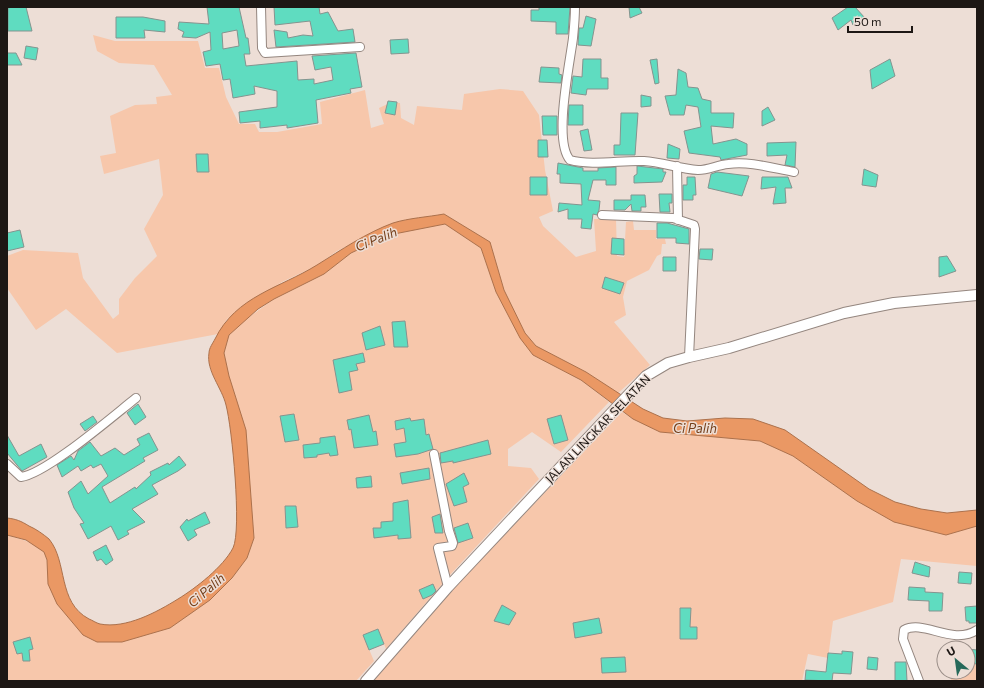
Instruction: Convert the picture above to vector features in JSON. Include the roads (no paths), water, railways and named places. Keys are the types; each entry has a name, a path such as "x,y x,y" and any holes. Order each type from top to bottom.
{"street":[{"path":"260,7 262,48 265,53 360,47"},
{"path":"575,7 573,39 563,112 563,129 567,156 577,162 644,161 701,170 726,164 742,163 794,172"},
{"path":"677,166 678,220"},
{"path":"602,215 678,220 692,224 695,229 689,357"},
{"name":"JALAN LINGKAR SELATAN","path":"366,681 448,587 646,376 668,364 689,357 729,348 844,313 894,303 977,295"},
{"path":"7,464 21,477 36,472 86,438 136,398"},
{"path":"434,454 449,531 453,543 452,546 438,548 448,587"},
{"path":"919,681 903,639 904,630 912,628 936,630 960,636 970,634 977,630"}],"water":[{"name":"Ci Palih","path":"444,214 490,242 504,290 525,333 536,346 586,372 643,409 663,418 687,421 725,418 753,419 785,430 869,489 895,502 921,509 947,513 977,510 977,526 946,535 894,522 857,501 793,456 760,441 660,432 633,419 581,380 533,355 520,338 496,292 481,248 445,224 389,235 351,253 324,274 274,299 258,309 229,335 224,353 229,376 246,430 254,538 247,558 232,578 210,600 170,628 122,642 97,642 83,635 57,604 48,584 47,560 44,552 26,540 7,535 7,518 16,520 37,530 49,539 55,548 59,559 67,592 72,603 79,612 97,623 110,625 131,622 170,604 201,583 216,570 229,555 236,538 237,521 235,478 231,434 226,405 212,373 209,360 210,347 224,324 247,303 260,294 303,273 373,232 399,221"}]}
